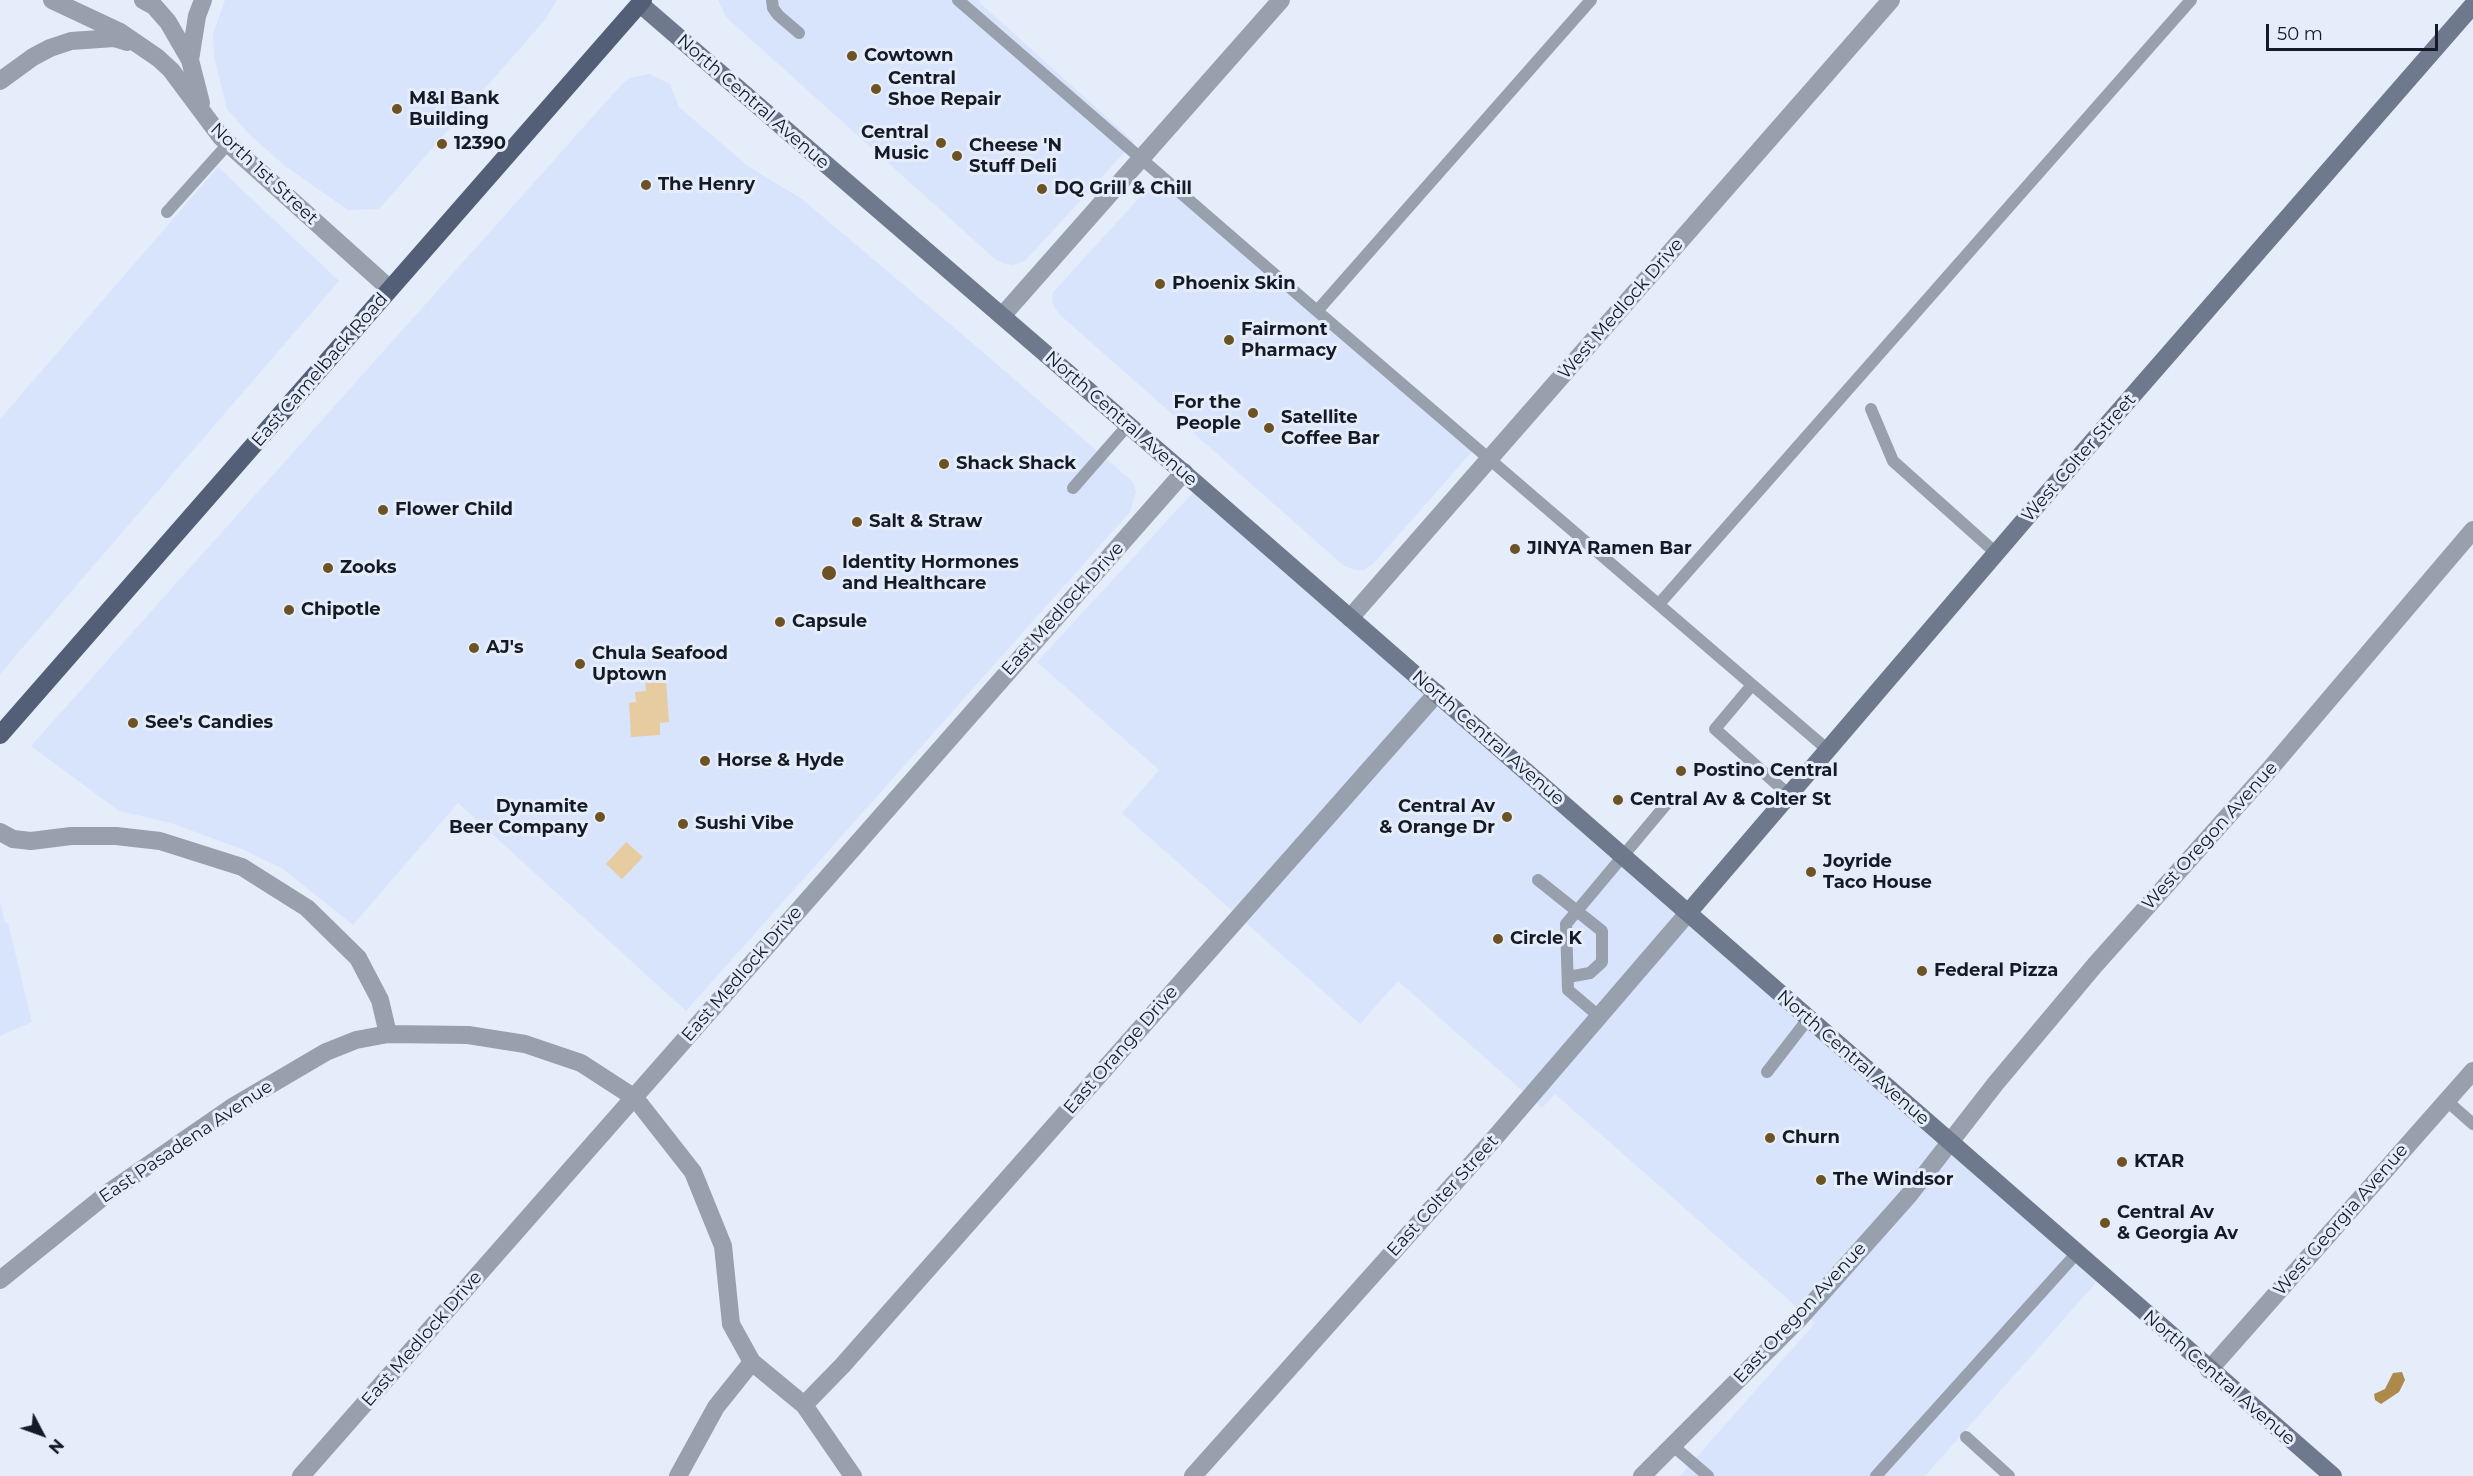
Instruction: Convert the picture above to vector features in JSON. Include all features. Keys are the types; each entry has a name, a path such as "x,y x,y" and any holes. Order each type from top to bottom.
{"main road":[{"name":"East Camelback Road","path":"0,735 638,1"},
{"name":"North Central Avenue","path":"638,1 1184,472 2076,1254 2333,1476"},
{"name":"West Colter Street","path":"1688,913 1996,553 2473,5"}],"street":[{"name":"North 1st Street","path":"52,0 120,32 171,70 206,121 228,144 390,289"},
{"path":"143,0 154,6 168,22 190,60 206,121"},
{"path":"190,60 197,16 203,0"},
{"path":"1002,316 1281,0"},
{"name":"West Medlock Drive","path":"1350,618 1891,0"},
{"path":"0,81 33,57 71,41 114,38 140,46"},
{"name":"East Medlock Drive","path":"302,1476 1184,472"},
{"name":"West Oregon Avenue","path":"1950,1143 1995,1083 2095,965 2269,770 2473,530"},
{"name":"East Orange Drive","path":"804,1405 842,1366 1437,693"},
{"path":"0,832 13,839 31,841 71,836 116,836 160,841 242,867 307,908 358,957 380,1000 388,1034"},
{"name":"East Colter Street","path":"1193,1476 1492,1142 1688,913"},
{"name":"East Pasadena Avenue","path":"0,1280 108,1193 234,1106 326,1052 356,1040 388,1034 468,1035 525,1044 580,1064 634,1098 693,1172 723,1246 731,1324 752,1362"},
{"name":"West Georgia Avenue","path":"2209,1370 2473,1071"},
{"name":"East Oregon Avenue","path":"1642,1476 1798,1320 1909,1196 1950,1143"},
{"path":"678,1476 716,1407 752,1362 804,1405 853,1476"}],"lane":[{"path":"772,0 773,8 778,15 799,33"},
{"path":"1317,311 1591,0"},
{"path":"1659,604 2191,0"},
{"path":"960,1 1140,160 1828,750"},
{"path":"167,212 228,144"},
{"path":"1871,409 1893,461 1996,553"},
{"path":"1073,488 1128,425"},
{"path":"1752,685 1715,729 1789,795"},
{"path":"1600,1017 1568,990 1566,924 1669,801"},
{"path":"1538,880 1602,931 1602,962 1590,974 1568,977"},
{"path":"1767,1072 1808,1019"},
{"path":"2447,1101 2473,1124"},
{"path":"1876,1476 2076,1254"},
{"path":"1966,1437 2009,1476"},
{"path":"1672,1445 1708,1476"}],"shaded area":[{"path":"225,0 557,0 544,21 379,209 348,210 285,166 250,135 227,109 214,57 213,34"},
{"path":"718,0 980,0 979,2 1134,142 1025,261 1013,265 1005,264 995,259 726,17"},
{"path":"649,74 670,84 679,107 749,167 802,199 977,347 1133,482 1136,492 1130,512 686,1011 458,803 353,925 283,869 244,850 171,823 119,811 31,746 622,84 630,78"},
{"path":"218,167 339,281 0,674 0,419"},
{"path":"1159,176 1476,447 1373,564 1364,570 1344,566 1059,314 1052,302 1053,292"},
{"path":"1199,486 2102,1276 1925,1476 1680,1476 1815,1323 1555,1094 1542,1108 1398,981 1360,1024 1122,813 1159,770 1037,662"},
{"path":"666,680 669,722 660,723 660,735 631,737 629,703 636,702 635,692 646,691 645,681"},
{"path":"626,842 643,857 622,879 606,864"},
{"path":"0,901 5,923 8,923 32,1022 0,1036"},
{"path":"2402,1372 2405,1380 2399,1392 2381,1404 2375,1400 2374,1394 2385,1389 2393,1373"}],"place":[{"name":"Cowtown","path":"852,56"},
{"name":"Central Shoe Repair","path":"876,89"},
{"name":"M&I Bank Building","path":"397,109"},
{"name":"Central Music","path":"941,143"},
{"name":"12390","path":"442,144"},
{"name":"Cheese 'N Stuff Deli","path":"957,156"},
{"name":"The Henry","path":"646,185"},
{"name":"DQ Grill & Chill","path":"1042,189"},
{"name":"Phoenix Skin","path":"1160,284"},
{"name":"Fairmont Pharmacy","path":"1229,340"},
{"name":"For the People","path":"1253,413"},
{"name":"Satellite Coffee Bar","path":"1269,428"},
{"name":"Shack Shack","path":"944,464"},
{"name":"Flower Child","path":"383,510"},
{"name":"Salt & Straw","path":"857,522"},
{"name":"JINYA Ramen Bar","path":"1515,549"},
{"name":"Zooks","path":"328,568"},
{"name":"Identity Hormones and Healthcare","path":"829,573"},
{"name":"Chipotle","path":"289,610"},
{"name":"Capsule","path":"780,622"},
{"name":"AJ's","path":"474,648"},
{"name":"Chula Seafood Uptown","path":"580,664"},
{"name":"See's Candies","path":"133,723"},
{"name":"Horse & Hyde","path":"705,761"},
{"name":"Postino Central","path":"1681,771"},
{"name":"Central Av & Colter St","path":"1618,800"},
{"name":"Dynamite Beer Company","path":"600,817"},
{"name":"Central Av & Orange Dr","path":"1507,817"},
{"name":"Sushi Vibe","path":"683,824"},
{"name":"Joyride Taco House","path":"1811,872"},
{"name":"Circle K","path":"1498,939"},
{"name":"Federal Pizza","path":"1922,971"},
{"name":"Churn","path":"1770,1138"},
{"name":"KTAR","path":"2122,1162"},
{"name":"The Windsor","path":"1821,1180"},
{"name":"Central Av & Georgia Av","path":"2105,1223"}]}
